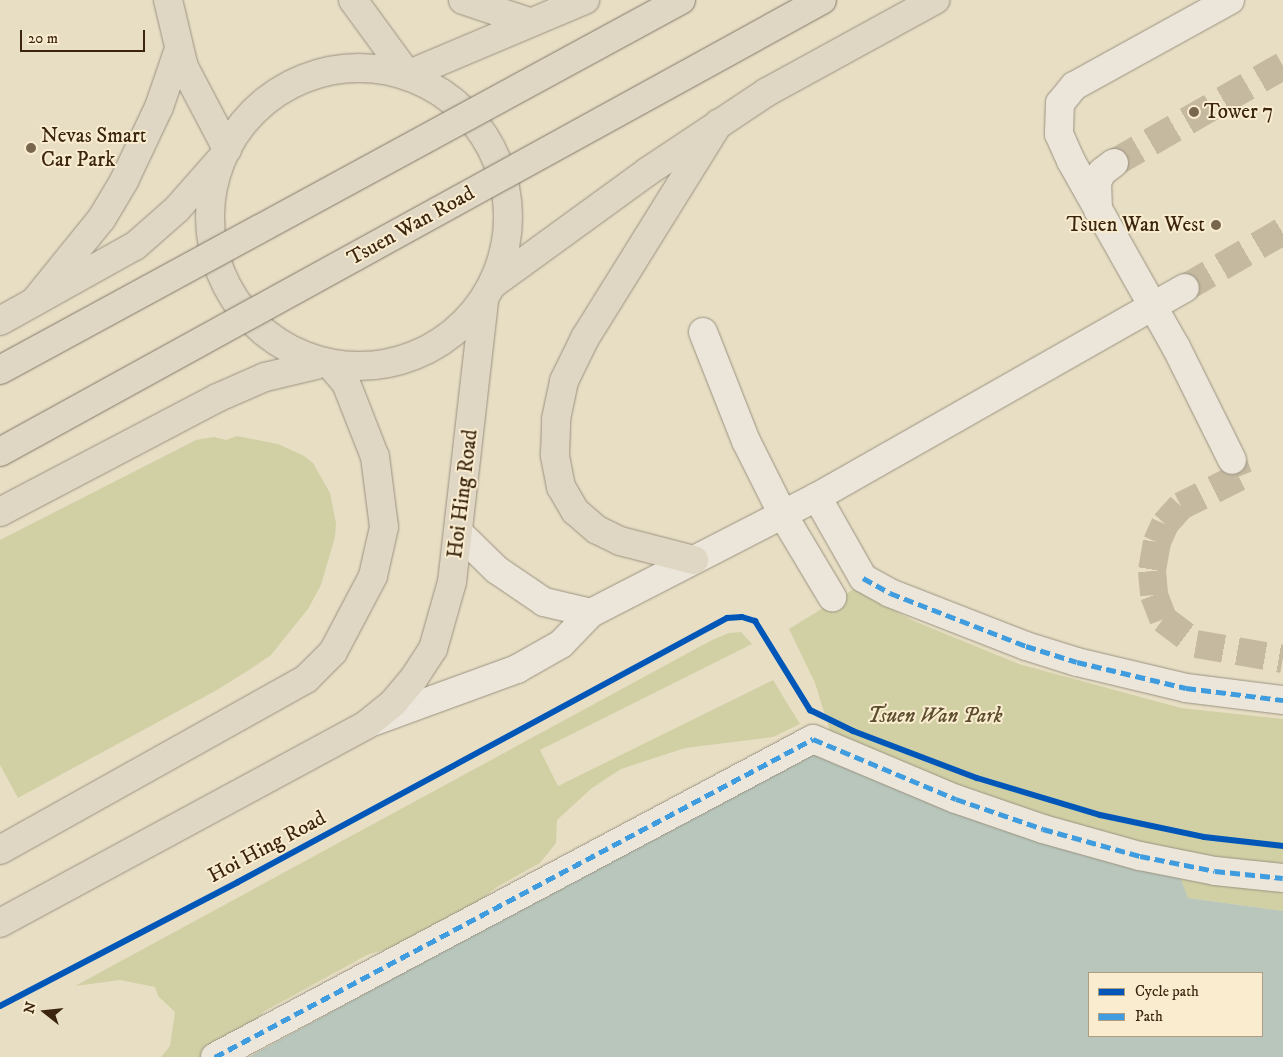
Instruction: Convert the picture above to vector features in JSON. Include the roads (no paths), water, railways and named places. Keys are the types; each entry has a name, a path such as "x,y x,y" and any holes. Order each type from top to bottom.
{"main road":[{"path":"0,850 306,679 333,652 373,576 384,527 375,457 346,383 324,366 281,347 224,290 210,253 209,223 211,196 224,154 194,88 179,49 168,0"},
{"path":"353,0 408,72"},
{"path":"463,0 529,22"},
{"path":"0,321 135,246 177,209 253,120 302,82 331,72 365,69 408,72 585,0"},
{"path":"0,370 681,0"},
{"name":"Tsuen Wan Road","path":"0,452 822,0"},
{"path":"0,512 217,398 265,377 324,366 359,365 426,345 469,317 488,291 720,123 767,92 936,0"},
{"path":"34,302 102,218 124,181 159,107 179,49"},
{"name":"Hoi Hing Road","path":"0,923 366,725 393,702 414,678 433,649 452,582 488,291 506,231 509,191 498,155 478,124 458,103 408,72"},
{"path":"694,560 620,541 597,530 575,511 561,487 555,455 556,419 564,381 585,338 720,123"}],"street":[{"path":"1230,0 1074,86 1060,102 1059,134 1098,210 1154,306 1232,460"},
{"path":"1098,210 1097,182 1102,172 1114,163"},
{"path":"366,725 517,669 561,644 591,613 817,497 1185,288"},
{"path":"703,332 746,441 783,515 832,598"},
{"path":"817,497 864,578 890,593 1026,646 1077,662 1186,688 1283,700"},
{"path":"458,532 497,570 544,602 591,613"},
{"path":"214,1057 813,739 956,799 1042,829 1140,856 1215,871 1283,878"}],"tunnel":[{"path":"1114,163 1283,66"},
{"path":"1185,288 1283,231"},
{"path":"1232,460 1239,477 1181,506 1165,524 1157,542 1152,571 1154,595 1163,619 1196,644 1283,659"}],"place":[{"name":"Tower 7","path":"1194,112"},
{"name":"Nevas Smart Car Park","path":"31,148"},
{"name":"Tsuen Wan West","path":"1216,225"}],"park label":[{"name":"Tsuen Wan Park","path":"935,716"}]}
